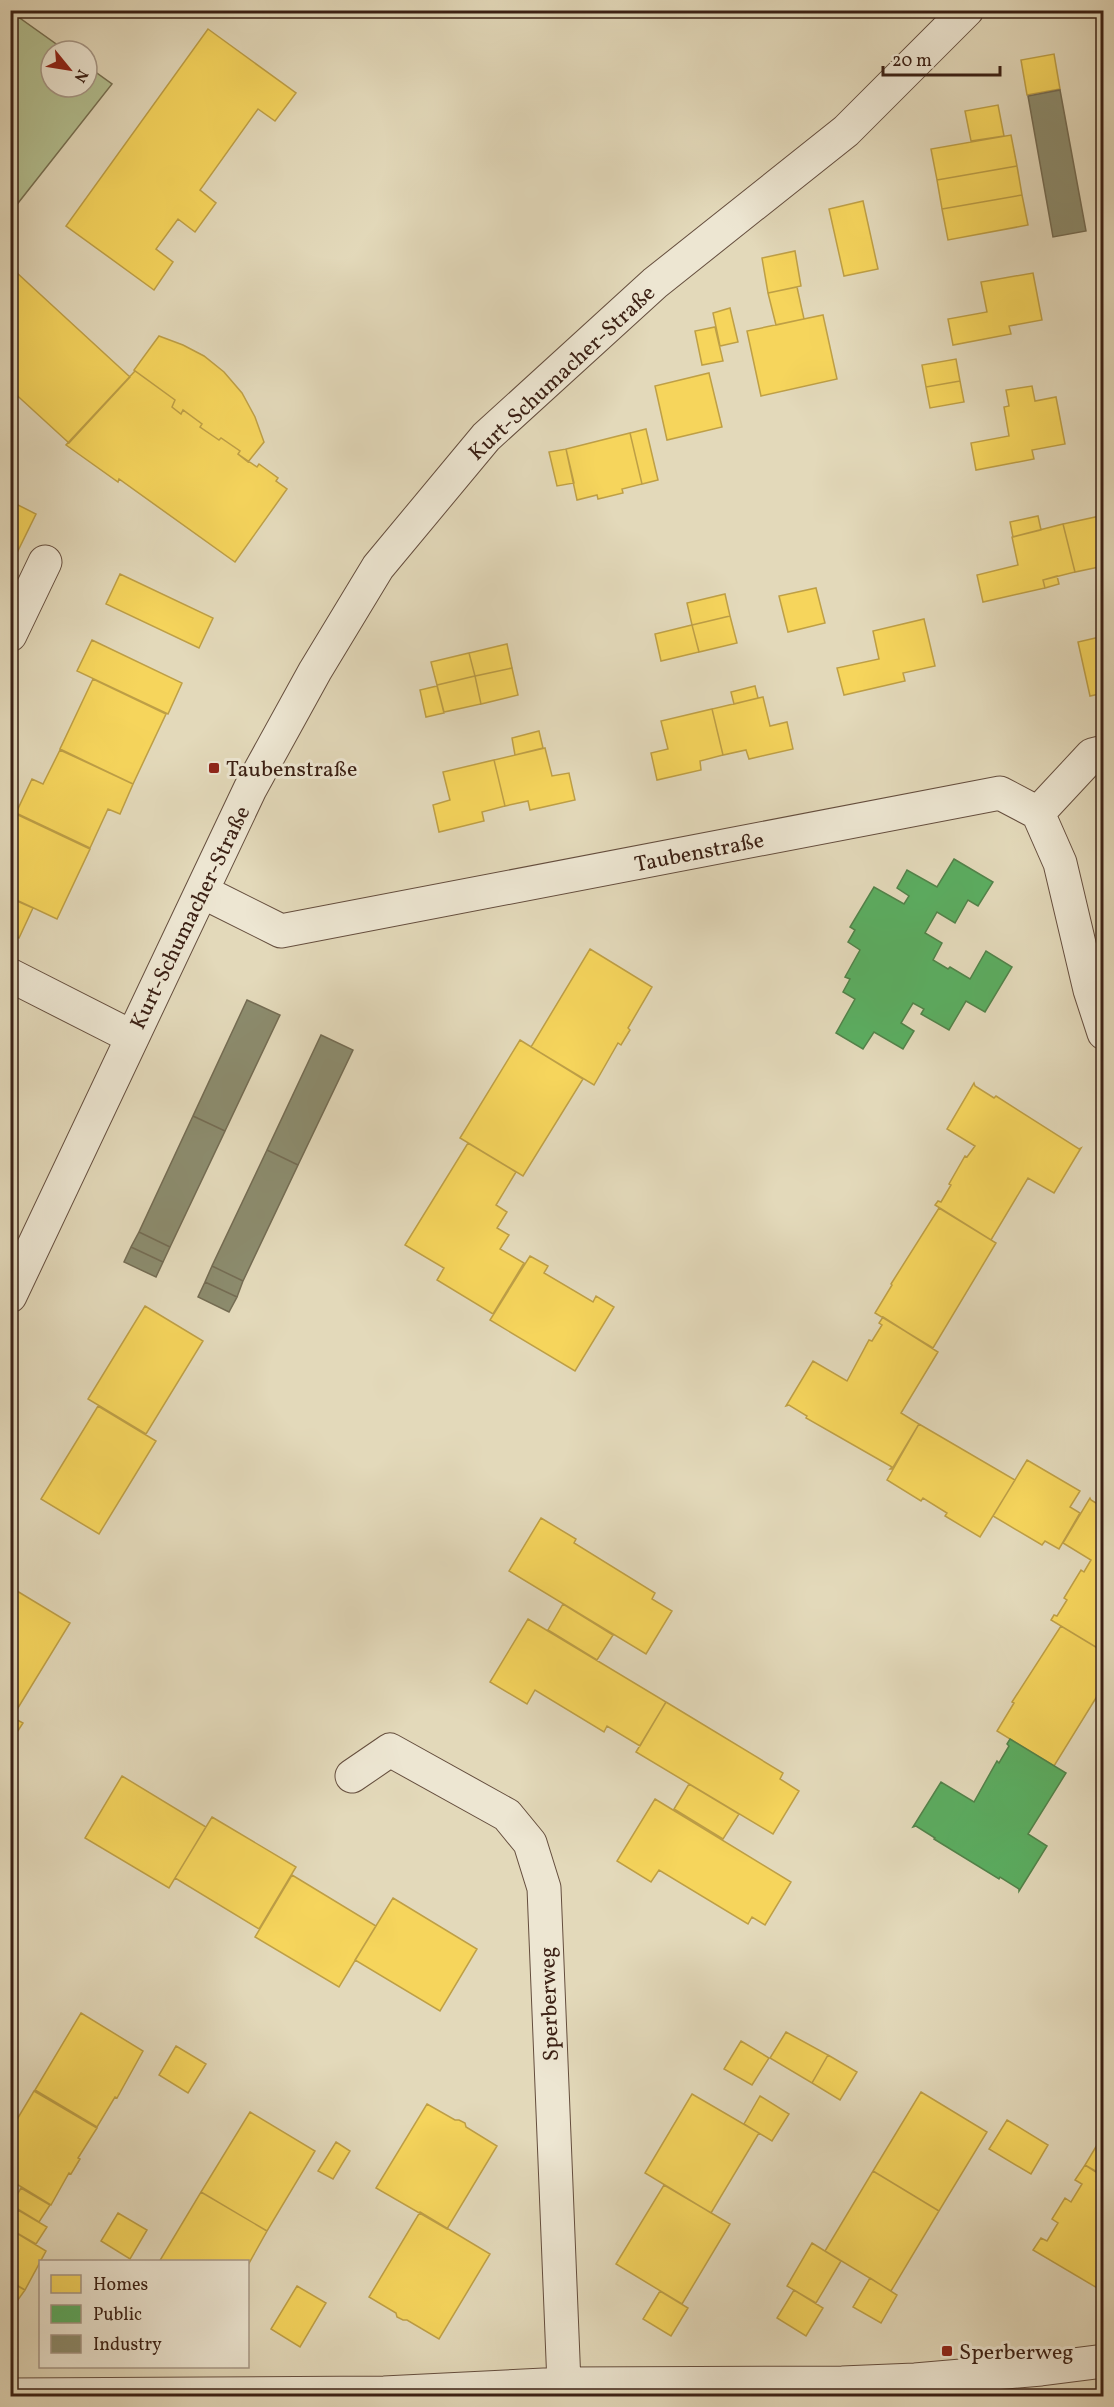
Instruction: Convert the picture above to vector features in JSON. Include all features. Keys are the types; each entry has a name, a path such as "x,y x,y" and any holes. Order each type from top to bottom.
{"street":[{"name":"Kurt-Schumacher-Straße","path":"10,1296 250,789 315,671 373,577 486,438 655,283 846,131 967,10"},
{"path":"10,635 45,562"},
{"path":"1104,752 1092,755 1038,813 1060,863 1090,990 1104,1033"},
{"name":"Taubenstraße","path":"203,892 281,932 1000,793 1038,813"},
{"path":"10,975 132,1037"},
{"name":"Sperberweg","path":"352,1776 390,1750 507,1815 530,1844 543,1888 564,2384"},
{"path":"10,2395 384,2395 564,2384 843,2390 915,2380 1104,2361"}],"green space":[{"path":"15,10 17,16 49,39 39,39 39,99 99,99 99,75 112,84 11,212 10,11"}],"building: Homes":[{"path":"208,29 296,93 275,121 258,109 200,190 216,203 195,232 178,219 156,249 173,262 154,290 66,226"},
{"path":"1054,54 1060,89 1027,95 1021,60"},
{"path":"998,105 1004,136 971,141 965,111"},
{"path":"1011,135 1017,166 937,180 931,149"},
{"path":"1017,166 1022,195 942,209 937,180"},
{"path":"1022,195 1028,225 948,240 942,209"},
{"path":"863,201 878,269 844,276 829,209"},
{"path":"795,251 801,286 768,293 762,258"},
{"path":"16,272 130,377 69,443 10,389 10,278"},
{"path":"1033,273 1042,320 1009,326 1011,334 953,345 948,319 987,312 981,282"},
{"path":"797,287 804,319 776,325 768,293"},
{"path":"730,308 738,342 720,346 713,313"},
{"path":"823,315 837,379 761,396 747,331"},
{"path":"715,327 723,361 702,365 695,331"},
{"path":"159,336 204,356 224,372 242,393 255,417 264,442 248,462 238,454 240,451 200,427 202,424 183,410 181,414 172,407 175,400 134,370"},
{"path":"956,359 960,381 926,387 922,365"},
{"path":"135,371 175,400 172,407 181,414 183,410 202,424 200,427 240,451 238,454 257,467 259,464 278,478 276,481 287,489 235,562 119,479 118,482 66,445"},
{"path":"709,373 722,427 667,440 655,386"},
{"path":"960,381 964,402 930,408 926,387"},
{"path":"1032,386 1035,401 1056,397 1065,444 1032,450 1034,459 976,470 971,443 1009,436 1004,407 1009,406 1006,390"},
{"path":"646,429 658,480 642,484 630,433"},
{"path":"630,433 642,484 622,489 623,493 598,499 597,495 577,500 566,449"},
{"path":"566,449 574,483 557,486 549,452"},
{"path":"10,501 36,514 10,567"},
{"path":"1038,516 1041,530 1013,537 1010,522"},
{"path":"1100,516 1104,533 1104,566 1075,572 1063,524"},
{"path":"1063,524 1075,572 1043,580 1045,588 983,602 977,575 1018,565 1012,537"},
{"path":"120,574 213,618 199,648 106,604"},
{"path":"1057,576 1059,584 1045,588 1043,580"},
{"path":"816,588 825,623 788,632 779,596"},
{"path":"725,594 730,616 692,625 687,603"},
{"path":"730,616 737,643 699,652 692,625"},
{"path":"924,619 935,666 903,673 905,681 844,695 837,668 879,659 873,631"},
{"path":"692,625 699,652 661,661 655,634"},
{"path":"1104,636 1104,693 1090,696 1078,642"},
{"path":"92,640 182,683 168,714 77,671"},
{"path":"507,644 512,668 475,676 469,653"},
{"path":"469,653 475,676 437,685 431,662"},
{"path":"512,668 518,695 481,704 475,676"},
{"path":"475,676 481,704 444,712 437,685"},
{"path":"93,679 166,714 133,784 60,749"},
{"path":"437,686 444,713 426,717 420,690"},
{"path":"755,686 758,698 734,704 731,692"},
{"path":"763,697 770,726 787,722 793,749 749,759 746,750 723,755 712,709"},
{"path":"712,709 723,755 700,761 701,770 657,780 651,753 668,749 661,721"},
{"path":"539,731 543,748 515,755 512,738"},
{"path":"545,748 552,776 569,773 575,800 530,810 528,801 505,806 494,760"},
{"path":"60,750 133,784 120,814 108,809 90,848 16,813 32,779 43,784"},
{"path":"494,760 505,806 482,812 484,821 439,832 433,805 450,800 443,772"},
{"path":"16,814 90,849 57,919 10,897 10,827"},
{"path":"10,898 33,908 19,938 10,934"},
{"path":"590,949 652,987 628,1028 630,1030 621,1045 618,1043 594,1085 531,1047"},
{"path":"520,1040 583,1079 523,1176 460,1138"},
{"path":"974,1083 994,1098 996,1096 1079,1149 1081,1148 1054,1193 1028,1178 991,1240 935,1205 938,1201 941,1202 965,1156 967,1157 975,1146 947,1129"},
{"path":"468,1143 516,1172 496,1205 507,1212 497,1228 509,1235 500,1249 524,1263 493,1314 437,1280 444,1268 405,1245"},
{"path":"939,1208 996,1243 933,1348 875,1313"},
{"path":"530,1256 548,1266 544,1273 593,1302 596,1296 614,1307 575,1371 490,1320"},
{"path":"145,1306 203,1341 146,1434 88,1399"},
{"path":"883,1317 938,1352 901,1413 919,1424 892,1469 806,1418 807,1416 789,1405 786,1406 813,1361 847,1381 869,1340 872,1341 882,1325 879,1323"},
{"path":"98,1406 156,1441 99,1534 41,1499"},
{"path":"919,1424 1015,1480 980,1537 945,1516 947,1513 923,1498 921,1501 887,1480"},
{"path":"1027,1460 1080,1491 1070,1507 1080,1513 1059,1549 1045,1541 1042,1545 993,1516"},
{"path":"1090,1498 1104,1508 1104,1652 1051,1620 1054,1615 1057,1616 1067,1600 1064,1598 1081,1570 1084,1572 1091,1560 1063,1543"},
{"path":"541,1518 576,1539 574,1543 655,1593 652,1599 672,1611 646,1654 509,1571"},
{"path":"12,1588 70,1623 13,1716 10,1715 10,1591"},
{"path":"563,1604 613,1635 597,1660 548,1630"},
{"path":"528,1619 666,1702 640,1746 607,1726 604,1732 535,1690 527,1704 490,1682"},
{"path":"1061,1626 1104,1652 1104,1685 1054,1766 997,1731 1014,1703 1012,1702"},
{"path":"666,1702 783,1773 780,1779 799,1791 773,1834 636,1752"},
{"path":"10,1716 23,1723 10,1743"},
{"path":"122,1776 206,1827 169,1888 85,1838"},
{"path":"689,1784 739,1814 723,1839 674,1809"},
{"path":"655,1799 791,1882 765,1925 752,1917 748,1924 659,1870 651,1882 617,1861"},
{"path":"212,1817 296,1867 259,1929 175,1878"},
{"path":"292,1875 376,1926 339,1987 255,1937"},
{"path":"393,1898 477,1949 440,2011 355,1960"},
{"path":"81,2013 143,2051 117,2098 115,2097 97,2127 35,2090"},
{"path":"786,2032 828,2055 812,2083 770,2058"},
{"path":"741,2041 769,2058 752,2085 724,2069"},
{"path":"176,2046 206,2064 188,2093 159,2075"},
{"path":"828,2055 857,2072 840,2100 812,2083"},
{"path":"34,2091 97,2128 51,2205 10,2180 10,2131"},
{"path":"921,2092 987,2132 939,2211 873,2171"},
{"path":"692,2094 759,2133 711,2213 645,2173"},
{"path":"760,2096 789,2114 772,2141 744,2124"},
{"path":"427,2104 465,2123 466,2127 497,2146 447,2229 376,2188"},
{"path":"250,2112 315,2151 267,2231 201,2192"},
{"path":"1007,2120 1048,2145 1031,2174 989,2149"},
{"path":"1104,2135 1104,2176 1085,2165"},
{"path":"336,2142 350,2151 333,2179 318,2171"},
{"path":"1085,2165 1104,2177 1104,2292 1033,2250 1041,2238 1047,2241 1058,2223 1052,2219 1065,2198 1071,2202 1082,2184 1075,2180"},
{"path":"873,2171 939,2211 891,2291 825,2251"},
{"path":"664,2185 730,2224 682,2304 616,2264"},
{"path":"21,2188 50,2205 39,2222 11,2205"},
{"path":"201,2192 267,2231 249,2263 249,2260 160,2260"},
{"path":"18,2210 47,2227 36,2244 10,2229 10,2222"},
{"path":"420,2212 490,2254 439,2339 407,2320 397,2317 396,2313 369,2297"},
{"path":"118,2213 147,2230 130,2259 101,2241"},
{"path":"10,2229 46,2251 39,2260 25,2290 10,2281"},
{"path":"812,2243 841,2261 816,2303 787,2286"},
{"path":"870,2278 897,2295 881,2323 853,2307"},
{"path":"10,2282 25,2290 10,2311"},
{"path":"297,2286 326,2303 300,2347 271,2329"},
{"path":"794,2290 823,2308 806,2336 777,2318"},
{"path":"660,2291 688,2308 671,2336 643,2319"}],"building: Public":[{"path":"954,859 993,882 978,906 968,900 955,923 937,912 925,933 942,943 933,960 970,979 986,951 1012,967 985,1012 966,1001 949,1030 921,1014 924,1009 913,1003 901,1023 914,1031 903,1049 874,1032 863,1049 836,1033 855,999 843,992 850,979 845,977 860,950 848,942 855,930 850,927 874,887 904,904 909,896 897,888 907,870 937,887"},
{"path":"1010,1739 1066,1773 1028,1834 1047,1846 1019,1891 916,1826 913,1827 941,1782 974,1802 997,1761 999,1763 1009,1746 1007,1744"}],"building: Industry":[{"path":"1060,90 1086,231 1053,237 1028,96"},
{"path":"247,1000 280,1015 225,1131 193,1116"},
{"path":"321,1035 353,1050 298,1165 267,1150"},
{"path":"193,1116 225,1131 170,1247 139,1232"},
{"path":"267,1150 298,1165 243,1281 212,1266"},
{"path":"139,1232 170,1247 163,1262 131,1247"},
{"path":"131,1247 163,1262 156,1277 124,1262"},
{"path":"212,1266 243,1281 237,1297 205,1282"},
{"path":"205,1282 237,1297 229,1312 198,1297"}],"place":[{"name":"Taubenstraße","path":"214,768"},
{"name":"Sperberweg","path":"947,2351"}]}
